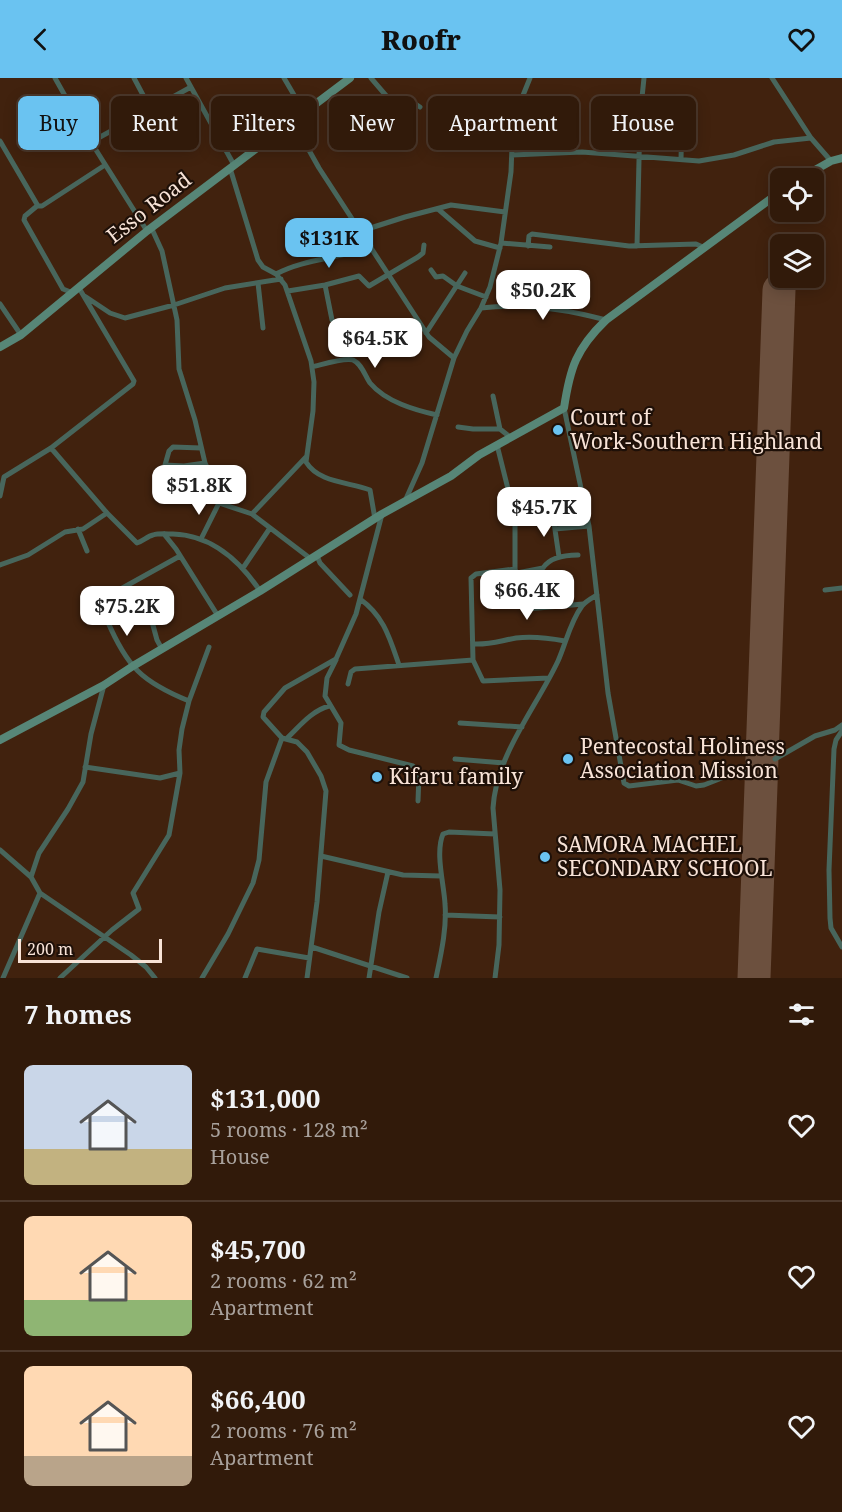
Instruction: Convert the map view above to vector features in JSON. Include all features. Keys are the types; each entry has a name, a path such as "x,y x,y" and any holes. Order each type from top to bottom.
{"street":[{"path":"55,78 65,96"},
{"path":"134,78 144,96"},
{"path":"186,78 232,166 258,260 263,267 279,277 288,291 308,349 314,382 313,411 306,457 308,466 332,481 370,490 378,516 360,599 327,678 325,696 341,723 339,745 349,750 413,766 419,776 418,801"},
{"path":"284,78 295,96"},
{"name":"Esso Road","path":"317,102 350,78"},
{"path":"371,78 395,106 398,107 406,98 420,107"},
{"path":"404,503 422,464 454,358 486,297 500,246 511,172 513,120 530,78"},
{"path":"638,246 638,157 644,78"},
{"path":"772,78 811,138 831,161"},
{"path":"175,96 191,87"},
{"path":"512,155 582,152 699,161 723,158 774,142 811,138"},
{"path":"0,141 37,206"},
{"path":"96,150 162,251 178,326 179,369 198,429 201,448 219,491 219,503 201,539"},
{"name":"Esso Road","path":"0,347 21,335 78,292 149,229 253,150"},
{"path":"309,150 426,333 438,347 454,358"},
{"path":"681,150 681,160"},
{"path":"0,156 6,152"},
{"path":"819,168 842,158"},
{"path":"105,165 42,206 37,206 25,216 24,220 63,289 78,292 110,313 125,318 225,288 279,277 302,264 350,254 371,246"},
{"path":"747,768 704,785 696,786 678,780 626,785 622,777 608,693 589,526 564,408 569,377 589,336 606,320 770,199"},
{"path":"361,231 405,217 458,205 505,212"},
{"path":"438,209 474,242 500,246 550,247"},
{"path":"528,246 529,236 532,234 638,246 696,244 705,248"},
{"path":"288,291 359,276 369,286 389,276 423,253 424,245"},
{"path":"431,270 436,277 443,276 457,286 486,297"},
{"path":"426,333 465,273"},
{"path":"258,283 263,328"},
{"path":"325,285 332,320"},
{"path":"0,496 4,477 51,448 133,384 134,381 78,292"},
{"path":"0,304 21,335"},
{"path":"481,308 527,308 569,312 606,320"},
{"path":"312,367 354,360 371,384 384,394 409,408 437,415"},
{"path":"492,396 500,429 510,437"},
{"path":"0,740 104,685 260,591 378,516 451,476 479,455 564,408"},
{"path":"458,427 500,429"},
{"path":"497,445 515,517 516,571 527,609 583,604 597,595"},
{"path":"201,448 173,447 169,451 165,465 184,466 206,463"},
{"path":"51,448 107,513 137,543 152,535 193,535 218,549 243,568 260,591"},
{"path":"252,514 306,457"},
{"path":"219,503 252,514 314,557 350,595"},
{"path":"0,565 28,555 65,532 87,527 107,513"},
{"path":"553,516 559,556"},
{"path":"555,529 589,526"},
{"path":"243,568 270,528"},
{"path":"78,529 87,551"},
{"path":"164,534 218,616"},
{"path":"549,678 483,681 473,660 471,578 476,574 543,567 548,561 559,556 578,555"},
{"path":"117,591 180,556"},
{"path":"825,590 842,588"},
{"path":"360,599 376,613 383,624 393,643 399,665"},
{"path":"495,978 500,917 494,792 504,763 549,678 583,604"},
{"path":"148,607 157,640 162,649"},
{"path":"107,620 122,653 146,679 189,700"},
{"path":"472,644 491,645 516,638 565,641"},
{"path":"60,978 139,909 133,893 169,836 180,773 180,742 189,700 209,647"},
{"path":"307,978 312,947 326,791 321,776 307,752 297,742 284,739 263,717 264,712 285,688 336,659"},
{"path":"348,684 351,672 355,669 473,660"},
{"path":"31,877 39,853 79,790 104,685"},
{"path":"202,978 228,934 253,883 259,860 267,782 284,739 312,715 329,706"},
{"path":"460,723 522,727"},
{"path":"775,759 815,736 836,730 842,725"},
{"path":"842,731 836,740 834,749 829,870 830,923 842,947"},
{"path":"455,759 504,763"},
{"path":"85,767 160,778 180,773"},
{"path":"436,978 446,906 441,876 443,834 460,832 478,835 495,834"},
{"path":"0,850 31,877 40,893 146,967 155,978"},
{"path":"321,856 403,875 441,876"},
{"path":"369,978 369,967 388,872"},
{"path":"3,978 40,893"},
{"path":"445,915 500,917"},
{"path":"312,947 407,978"},
{"path":"245,978 257,949 309,958"}],"runway":[{"path":"754,978 779,290"}],"place":[{"name":"Court of Work-Southern Highland","path":"558,430"},
{"name":"Pentecostal Holiness Association Mission","path":"568,759"},
{"name":"Kifaru family","path":"377,777"},
{"name":"SAMORA MACHEL SECONDARY SCHOOL","path":"545,857"}]}
